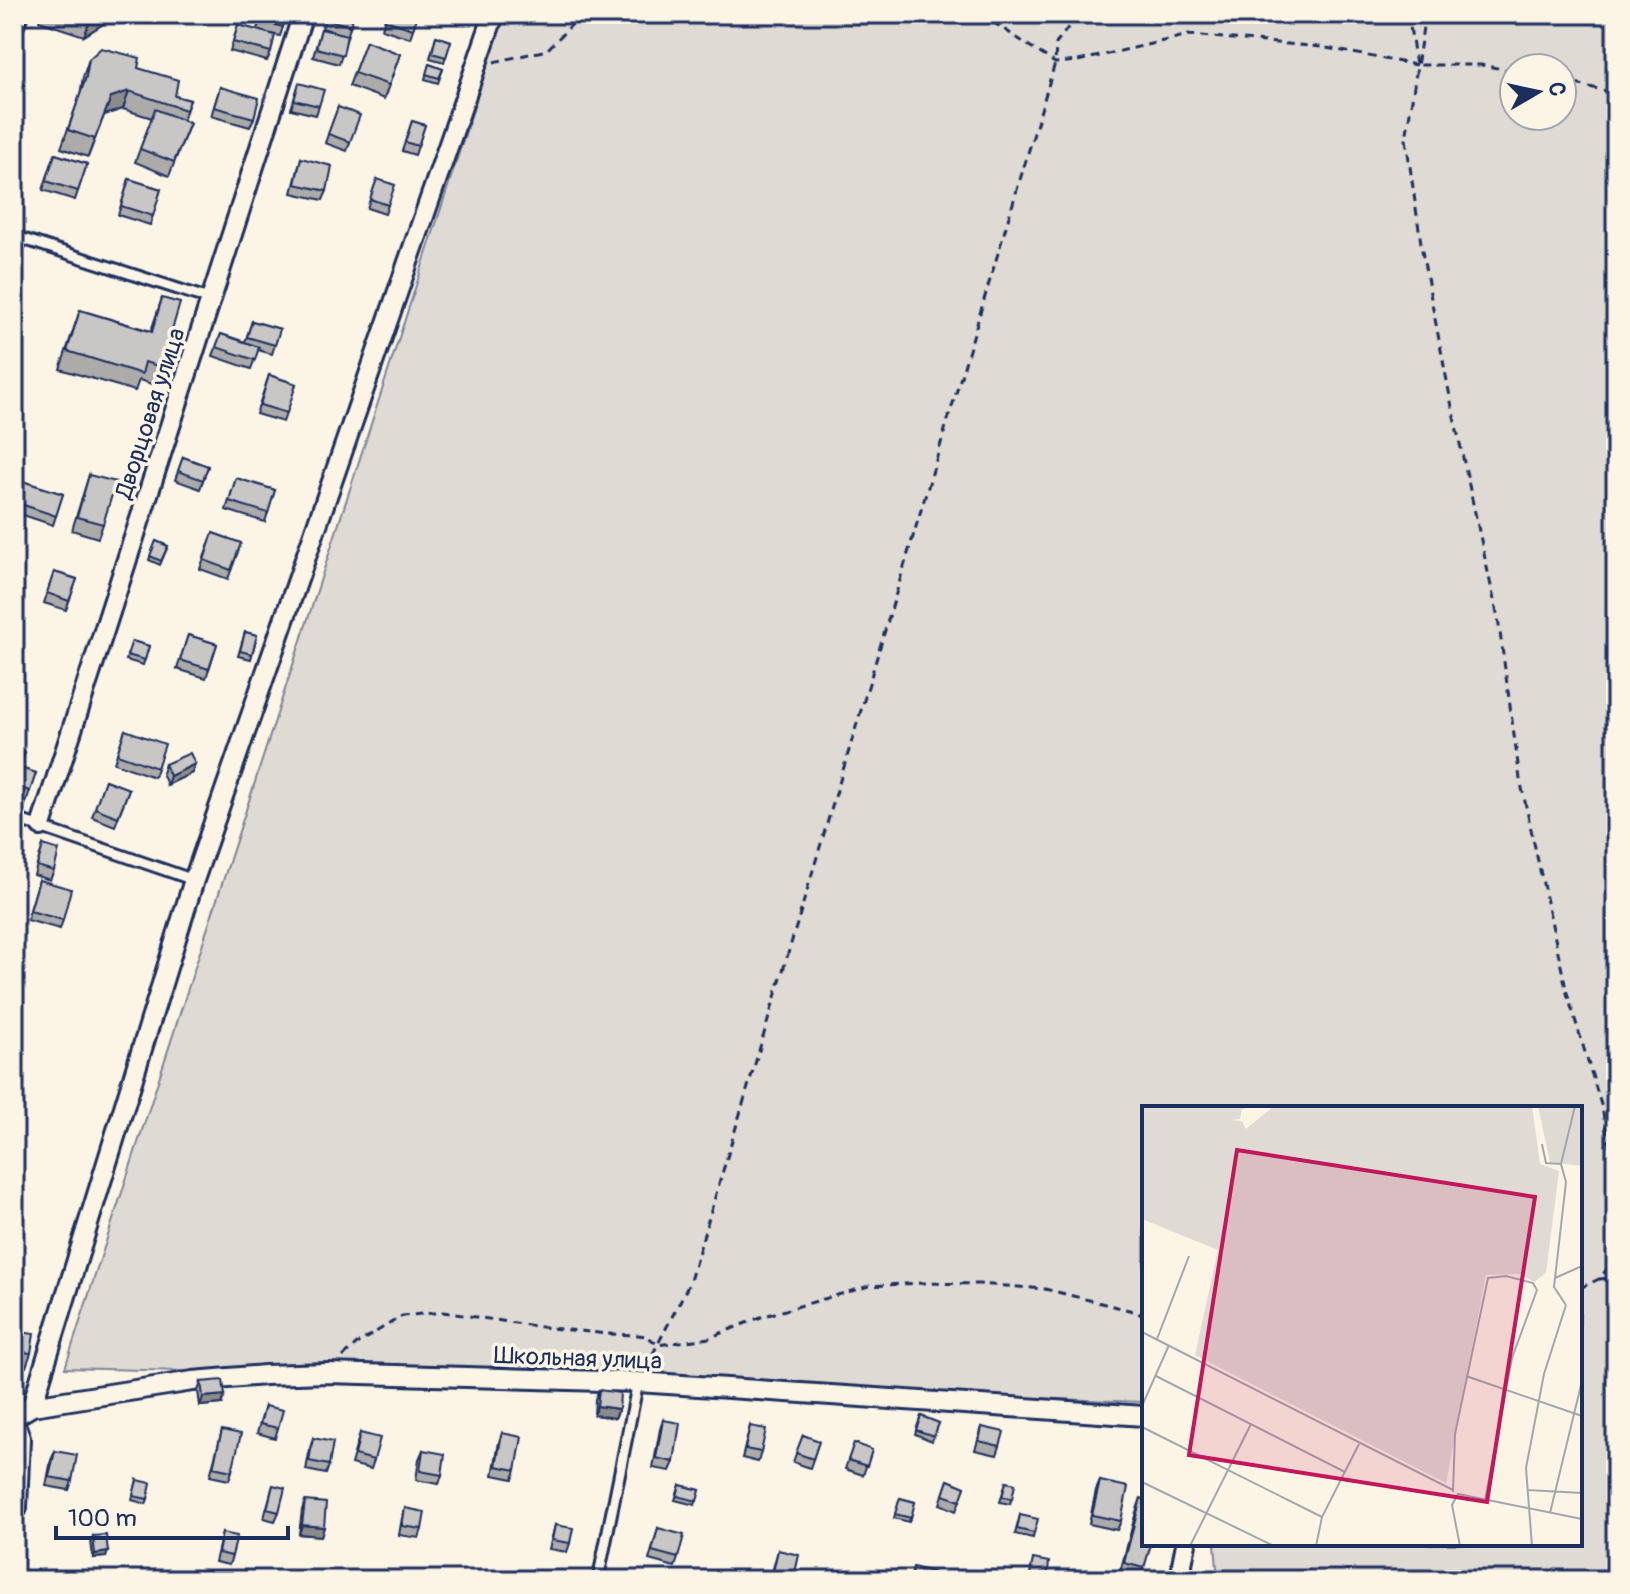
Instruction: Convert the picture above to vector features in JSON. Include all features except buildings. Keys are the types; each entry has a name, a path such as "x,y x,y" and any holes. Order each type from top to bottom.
{"main road":[{"path":"14,1430 17,1438 14,1507"}],"street":[{"path":"14,25 18,14"},
{"name":"Дворцовая улица","path":"41,826 303,14"},
{"path":"32,1406 194,880 494,14"},
{"name":"Школьная улица","path":"14,1417 32,1406 193,1381 327,1373 638,1382 1142,1416"},
{"path":"1183,1580 1186,1546"}],"lane":[{"path":"14,236 212,300"},
{"path":"14,818 194,880"},
{"path":"598,1580 638,1382"}],"path":[{"path":"476,66 547,50 582,14"},
{"path":"981,14 1055,63 1078,61 1189,35 1321,47 1416,65 1481,65 1498,68"},
{"path":"638,1382 689,1284 1055,63 1056,44 1078,14"},
{"path":"1408,14 1416,65"},
{"path":"1425,14 1406,139 1423,257 1498,618 1520,779 1567,993 1602,1108 1616,1180"},
{"path":"1578,85 1616,93"},
{"path":"1599,1279 1616,1258"},
{"path":"1582,1287 1599,1279 1616,1278"},
{"path":"327,1373 358,1343 402,1316 443,1312 541,1327 647,1336 658,1345 709,1338 761,1317 869,1286 922,1283 1045,1289 1142,1314"}],"shaded area":[{"path":"504,14 1616,14 1616,1580 1218,1580 1215,1546 1582,1546 1582,1106 1142,1106 1142,1402 674,1386 638,1382 65,1368"}]}
